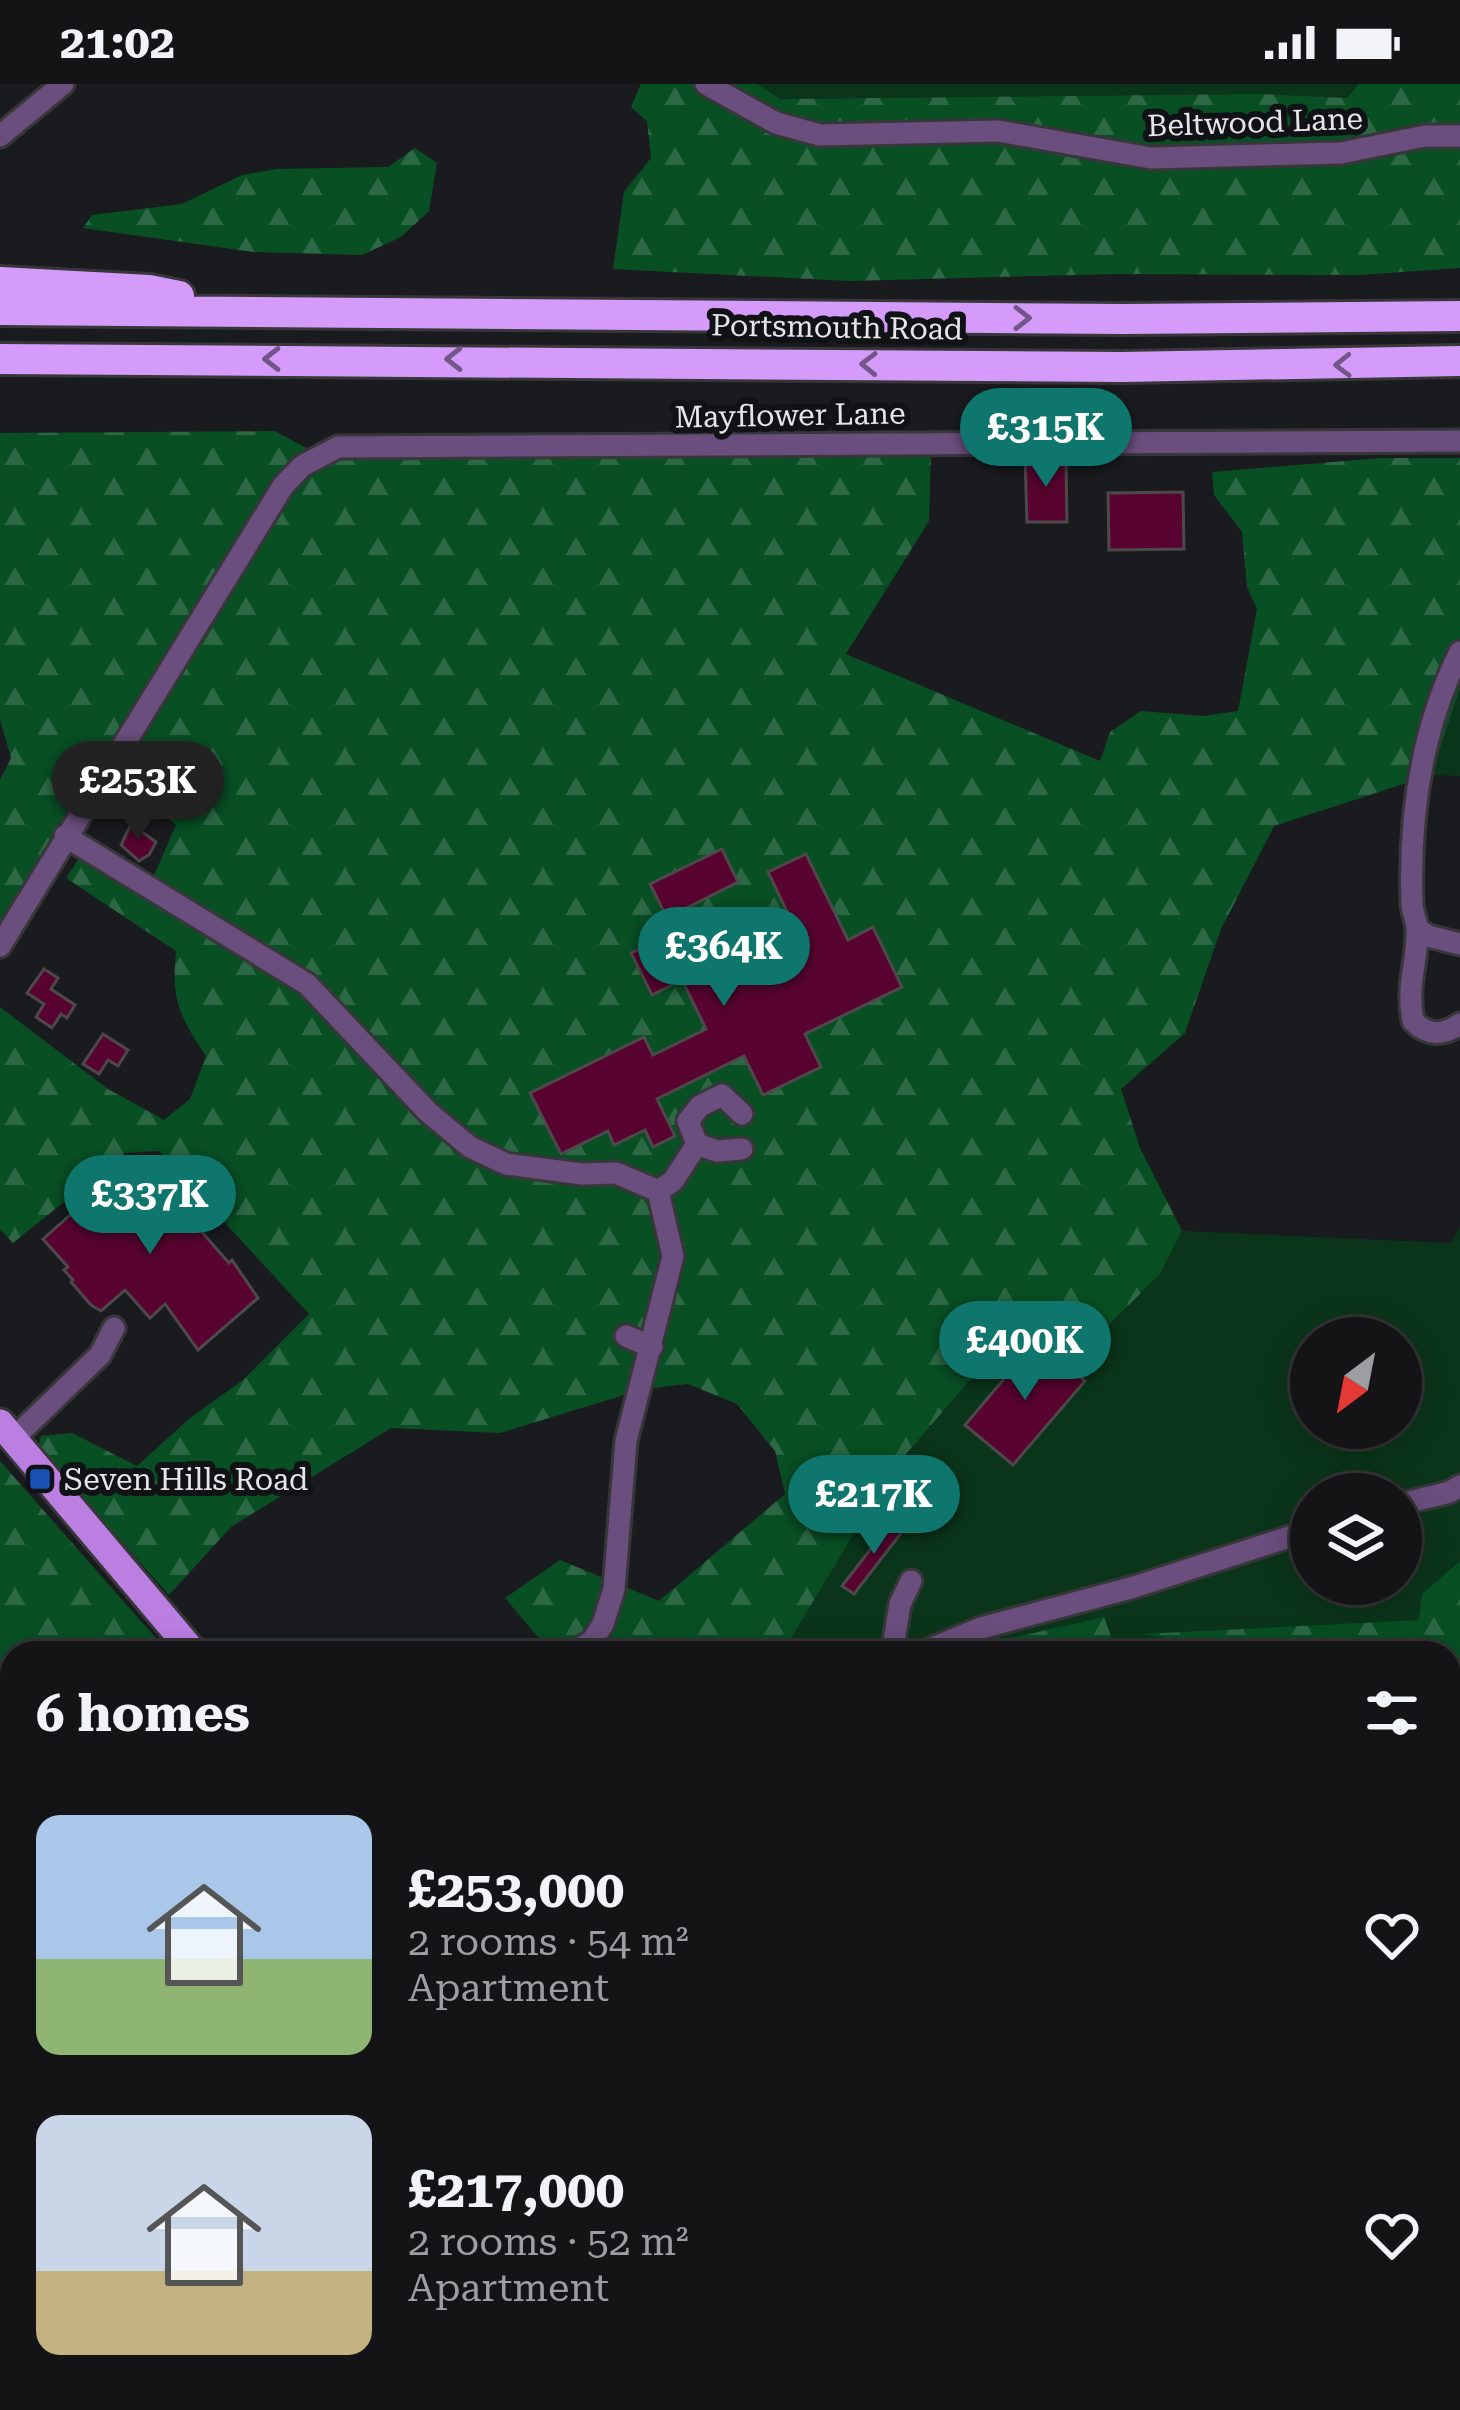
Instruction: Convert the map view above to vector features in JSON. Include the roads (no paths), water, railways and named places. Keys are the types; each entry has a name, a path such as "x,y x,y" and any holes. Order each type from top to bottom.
{"highway":[{"path":"0,282 149,290 268,311"},
{"path":"0,310 268,311"},
{"name":"Portsmouth Road","path":"268,311 989,318 1460,316"},
{"path":"0,359 214,359"},
{"path":"0,378 214,359"},
{"name":"Portsmouth Road","path":"214,359 1122,367 1460,361"}],"main road":[{"path":"7,1431 184,1641"}],"street":[{"path":"0,136 63,84"},
{"name":"Beltwood Lane","path":"706,84 776,123 820,135 982,130 1151,158 1341,153 1425,136 1460,136"},
{"name":"Mayflower Lane","path":"65,836 283,486 302,466 338,447 1460,441"},
{"path":"1460,652 1432,724 1414,807 1412,910 1417,928 1409,976 1413,1021 1437,1034 1460,1024"},
{"path":"0,946 65,836 308,984 428,1112 470,1147 506,1164 582,1174 616,1173 658,1190 684,1259 652,1347 626,1441 610,1608 592,1641"},
{"path":"1417,928 1428,936 1460,944"},
{"path":"697,1144 688,1120 700,1106 722,1095 742,1114"},
{"path":"658,1190 673,1181 697,1144"},
{"path":"697,1144 717,1151 742,1149"},
{"path":"7,1431 100,1355 114,1328"},
{"path":"626,1336 652,1347"},
{"path":"1422,1501 1457,1495"},
{"path":"950,1641 1290,1536"},
{"path":"894,1641 900,1604 911,1581"}],"place":[{"name":"Seven Hills Road","path":"40,1479"}]}
